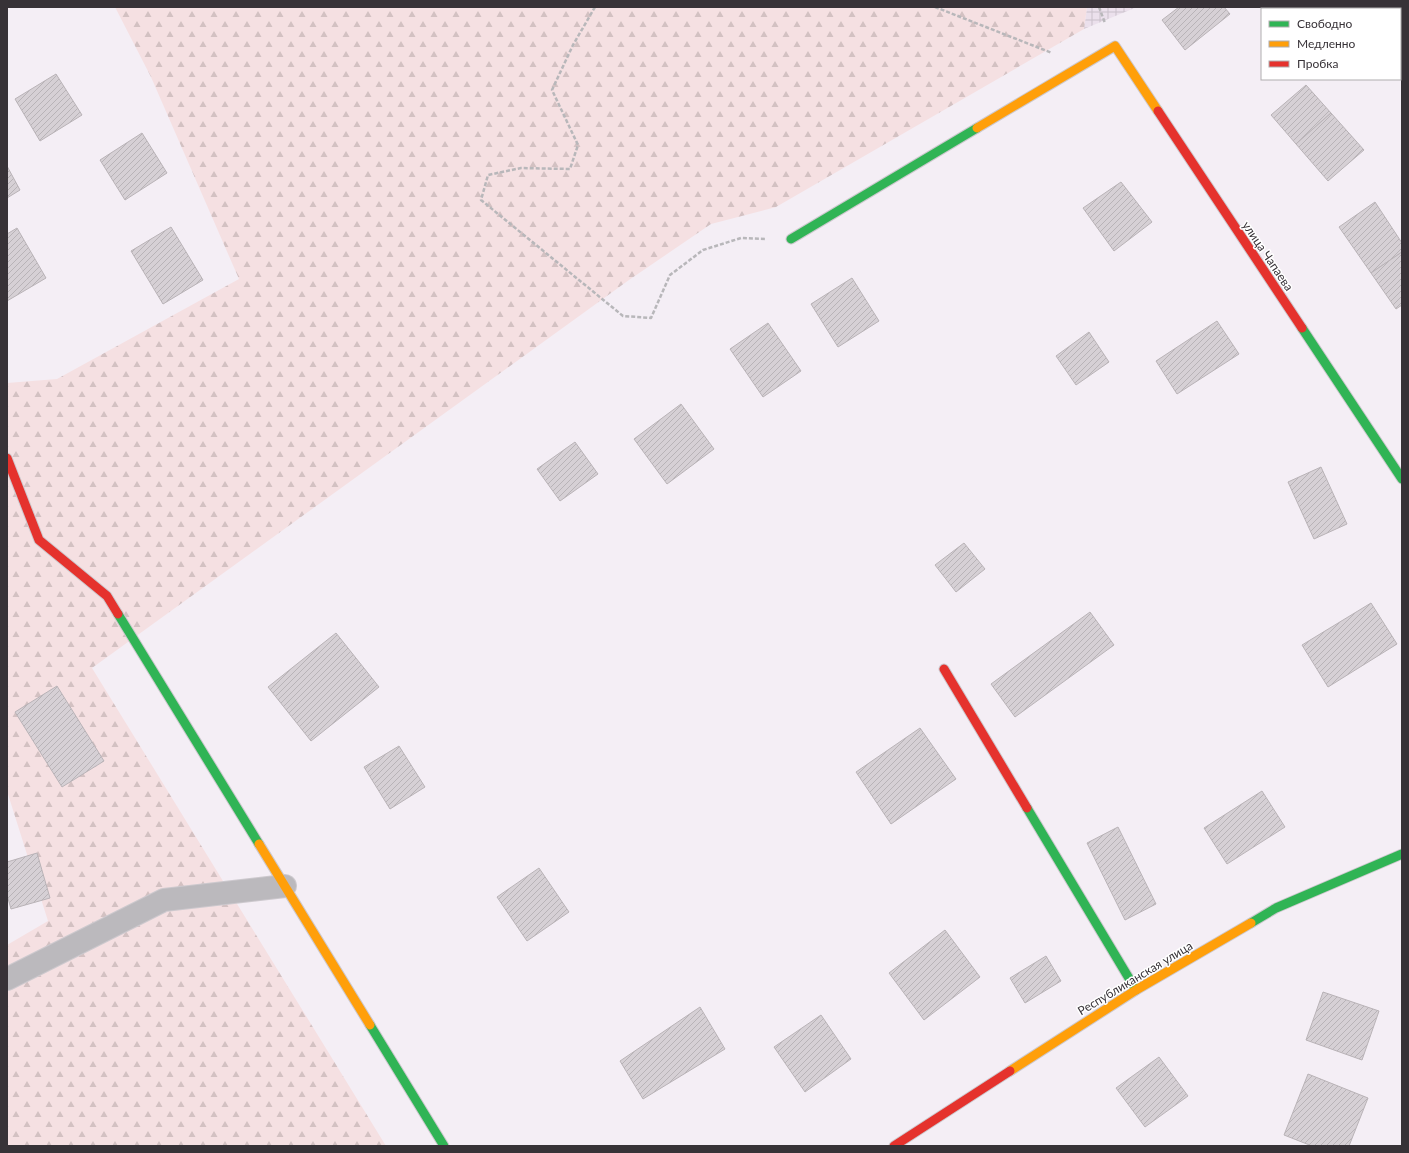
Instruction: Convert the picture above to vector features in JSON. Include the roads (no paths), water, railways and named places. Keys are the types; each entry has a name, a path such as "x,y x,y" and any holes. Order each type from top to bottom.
{"street":[{"name":"улица Чапаева","path":"790,239 1115,46 1402,479"},
{"path":"7,458 39,540 107,596 444,1146"},
{"path":"944,670 1136,990"},
{"name":"Республиканская улица","path":"894,1146 1136,990 1276,908 1402,854"},
{"path":"7,979 164,900 285,886"}]}
